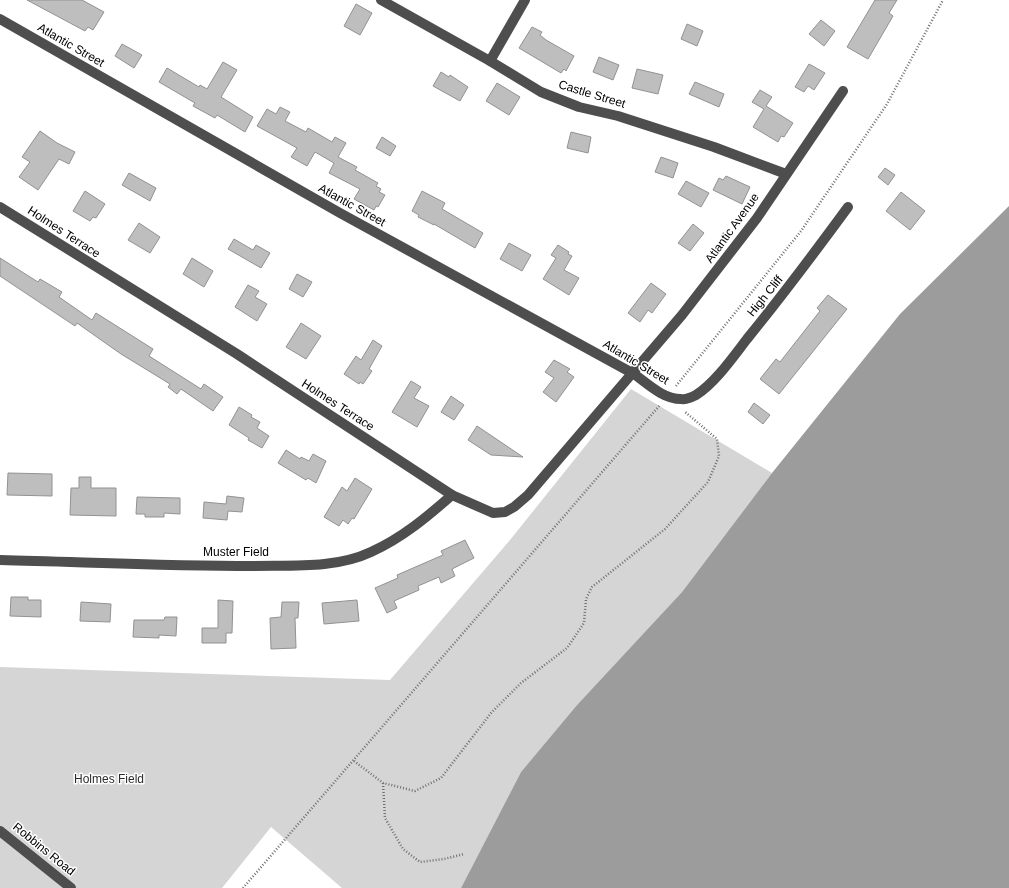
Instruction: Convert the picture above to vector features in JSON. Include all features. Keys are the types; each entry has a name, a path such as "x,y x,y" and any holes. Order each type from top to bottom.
{"street":[{"name":"Castle Street","path":"381,0 547,94 579,106 618,116 714,147 786,174"},
{"path":"490,61 525,0"},
{"name":"Atlantic Street","path":"0,19 333,209 634,374 654,389 668,396 682,400 695,395"},
{"name":"Atlantic Avenue","path":"634,374 757,218 843,90"},
{"name":"Holmes Terrace","path":"0,206 237,354 452,495 493,513 505,512 514,507 528,495 634,374"},
{"name":"High Cliff","path":"695,395 715,377 734,355 802,271 848,207"},
{"name":"Muster Field","path":"0,560 224,566 309,565 335,563 370,553 410,531 452,495"},
{"name":"Robbins Road","path":"0,831 71,888"}],"path":[{"path":"243,888 698,362 801,231 887,104 943,0"},
{"path":"354,761 384,783 415,790 441,778 492,713 520,683 567,648 584,623 586,599 592,587 665,529 708,482 719,456 717,440 668,396"},
{"path":"384,783 385,818 403,848 420,862 444,859 464,854"}],"green space":[{"name":"Holmes Field","path":"631,389 772,473 682,592 577,705 521,772 461,888 342,888 271,827 222,888 0,888 0,667 390,680 510,540"}],"shaded area":[{"path":"1009,206 1009,888 461,888 521,772 577,705 682,592 772,473 900,314"}],"building":[{"path":"27,0 82,0 104,12 93,30 88,27 85,31"},
{"path":"875,0 897,0 889,13 893,16 868,59 847,47"},
{"path":"356,4 372,13 360,35 344,26"},
{"path":"821,20 835,31 824,46 809,34"},
{"path":"687,24 703,31 697,46 681,39"},
{"path":"532,27 542,32 540,35 546,40 574,56 566,71 564,69 561,73 519,48"},
{"path":"122,44 142,55 134,68 115,56"},
{"path":"599,57 619,65 613,80 593,72"},
{"path":"223,62 237,70 221,97 253,117 245,132 217,115 215,118 193,106 195,103 159,82 167,68 199,87 200,85 207,89"},
{"path":"809,64 825,73 814,90 808,86 804,92 795,87"},
{"path":"637,69 663,75 658,94 632,88"},
{"path":"441,72 449,77 450,75 468,87 460,101 433,86"},
{"path":"695,82 724,94 719,107 689,94"},
{"path":"497,83 520,97 509,115 486,101"},
{"path":"760,90 772,97 766,106 793,123 784,137 781,136 778,142 753,127 764,109 752,102"},
{"path":"280,107 290,112 285,121 306,132 308,128 332,142 335,137 346,143 338,157 357,167 355,170 378,183 376,186 381,189 379,192 385,195 378,207 376,206 374,210 354,199 360,189 329,173 334,163 315,152 307,166 291,157 297,148 257,126 267,109 276,114"},
{"path":"40,131 57,143 75,152 69,164 59,159 38,190 19,177 30,162 22,157"},
{"path":"571,132 591,137 588,153 567,148"},
{"path":"382,137 396,146 390,156 376,148"},
{"path":"661,157 678,163 673,178 655,172"},
{"path":"885,168 895,175 888,185 878,177"},
{"path":"129,173 156,188 150,201 122,185"},
{"path":"726,176 750,187 742,204 713,190 719,178 723,180"},
{"path":"686,181 709,193 701,207 678,194"},
{"path":"85,191 105,204 96,218 93,217 90,221 73,211"},
{"path":"422,191 445,203 442,209 483,233 475,248 434,224 418,217 419,215 412,211"},
{"path":"901,192 925,211 910,230 886,211"},
{"path":"139,223 160,237 150,253 128,240"},
{"path":"693,224 704,233 690,251 678,243"},
{"path":"234,239 253,250 256,245 270,253 261,268 228,249"},
{"path":"509,243 531,255 522,271 500,259"},
{"path":"558,245 569,252 568,254 572,256 564,270 579,278 569,295 543,279 556,258 551,255"},
{"path":"0,258 38,282 40,279 62,292 59,297 92,320 96,313 153,349 149,356 201,389 204,384 223,397 213,411 181,389 177,394 168,387 170,384 121,354 77,323 75,326 0,276"},
{"path":"192,258 213,271 204,287 183,274"},
{"path":"297,274 312,282 303,297 289,289"},
{"path":"651,283 666,294 652,313 648,310 640,322 628,313"},
{"path":"248,285 259,291 255,297 267,304 257,321 235,307"},
{"path":"828,295 847,309 779,394 760,379 776,359 780,362 820,311 817,308"},
{"path":"301,323 321,336 306,359 286,347"},
{"path":"373,340 382,346 369,369 372,371 363,384 360,382 359,384 344,374 356,356 361,360"},
{"path":"554,360 570,369 567,372 574,377 556,402 543,392 554,378 545,372"},
{"path":"411,381 421,387 414,398 429,406 417,427 392,412"},
{"path":"451,396 464,405 454,420 441,412"},
{"path":"754,403 770,415 763,424 748,412"},
{"path":"239,407 260,422 257,428 269,436 262,448 248,440 249,438 229,425"},
{"path":"477,426 523,457 491,455 468,440"},
{"path":"286,450 300,459 301,457 309,461 313,454 326,461 316,483 308,478 306,480 278,463"},
{"path":"8,473 52,474 52,496 7,495"},
{"path":"79,477 91,477 91,488 116,488 116,516 70,515 71,488 79,488"},
{"path":"355,478 372,489 354,519 352,518 348,524 343,520 339,526 324,517 342,487 347,491"},
{"path":"227,496 244,498 242,512 228,511 227,520 203,518 204,502 226,504"},
{"path":"137,497 180,498 180,514 164,513 164,517 145,517 145,514 136,514"},
{"path":"465,540 474,558 452,569 455,576 441,583 439,577 418,586 419,590 394,601 397,608 387,613 375,588 398,578 397,575 443,555 441,551"},
{"path":"11,597 28,597 28,600 41,600 41,617 10,616"},
{"path":"218,600 233,601 232,633 226,633 226,643 202,643 202,628 218,628"},
{"path":"357,600 359,621 324,624 322,603"},
{"path":"81,602 111,604 110,622 80,621"},
{"path":"282,602 299,602 298,618 295,618 296,648 271,649 270,618 281,617"},
{"path":"165,617 177,617 176,636 159,635 159,638 133,637 134,620 164,620"}]}
